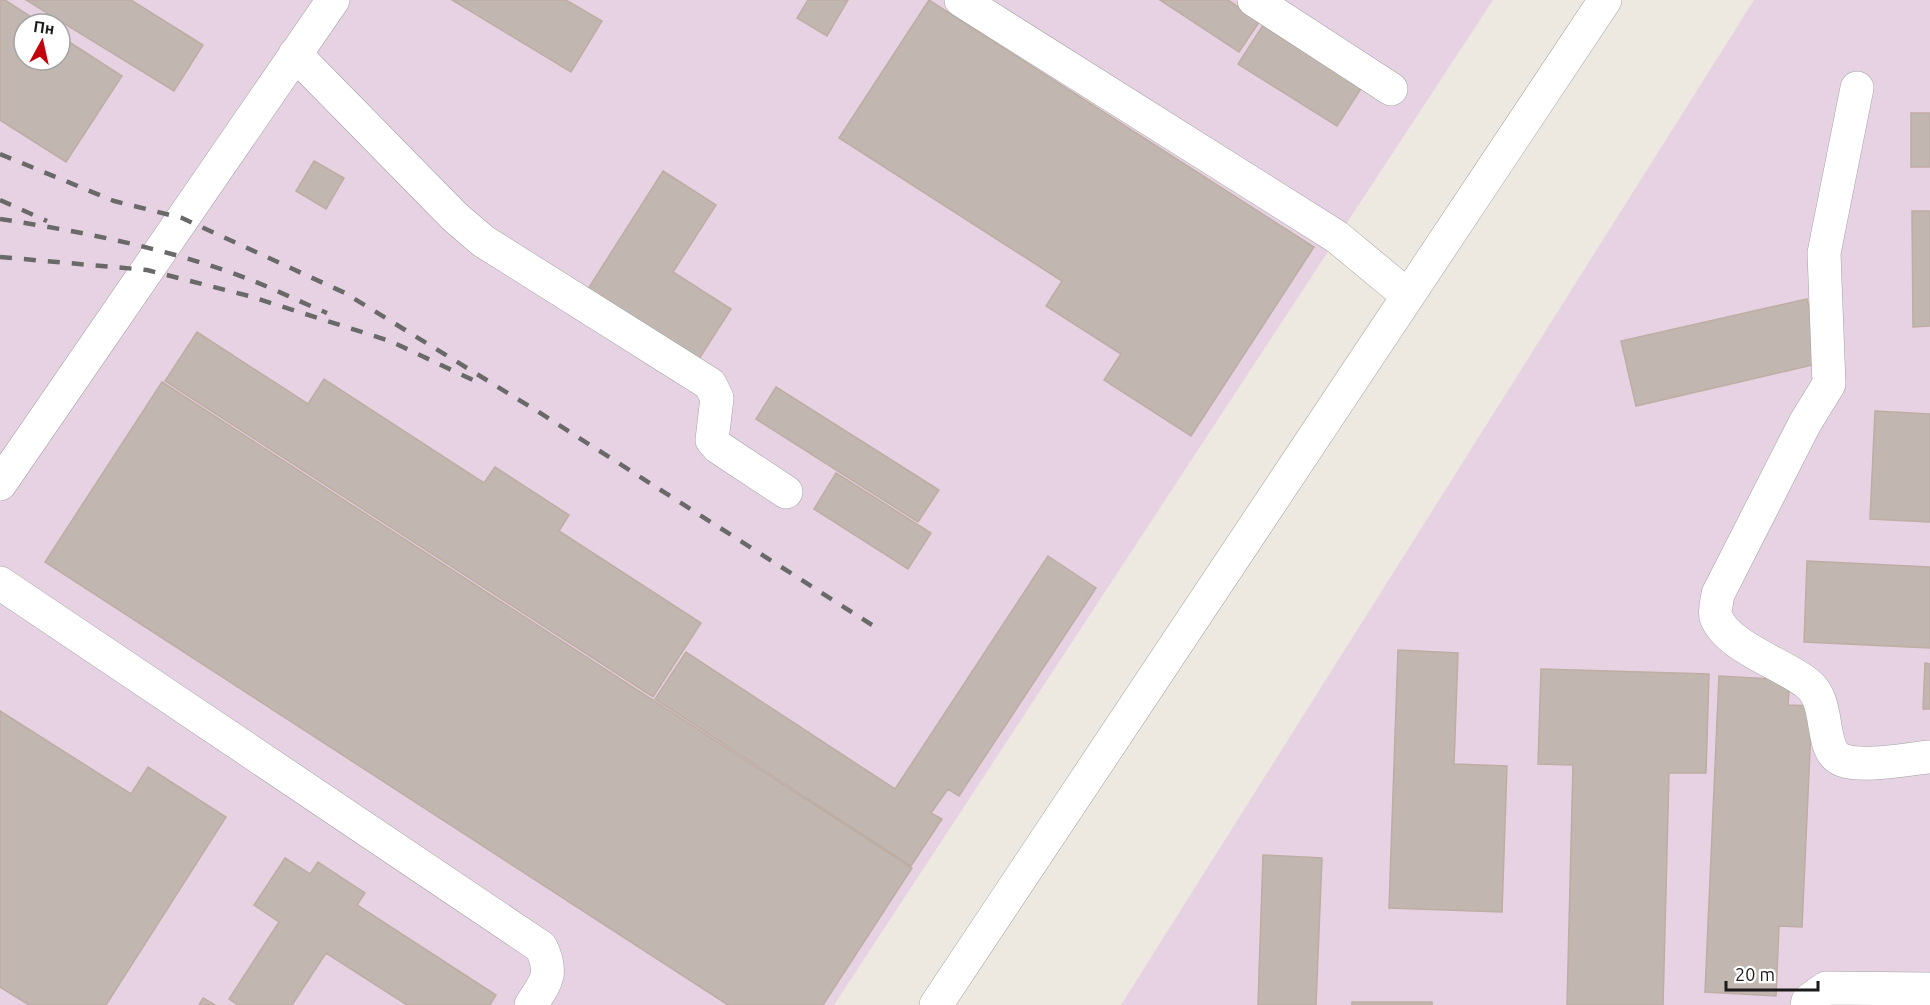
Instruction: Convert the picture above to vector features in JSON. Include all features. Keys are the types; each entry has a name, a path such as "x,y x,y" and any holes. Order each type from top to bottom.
{"street":[{"path":"961,0 1337,237 1407,295"},
{"path":"1254,0 1392,89"},
{"path":"936,1005 1605,0"},
{"path":"0,484 295,54 324,3"},
{"path":"295,54 455,217 483,241 711,384 717,398 711,440 786,492"},
{"path":"1857,88 1824,253 1829,384 1805,423 1718,594 1715,615 1725,632 1810,685 1823,705 1828,748 1841,760 1859,762 1930,757"},
{"path":"0,583 541,947 549,963 548,979 531,1005"},
{"path":"1807,1005 1808,1001 1826,987 1930,989"}],"shaded area":[{"path":"0,0 1493,0 834,1005 0,1005"},
{"path":"1754,0 1930,0 1930,1005 1121,1005"}],"building":[{"path":"0,0 5,0 24,12 12,12 12,72 72,72 72,44 122,76 66,162 0,120"},
{"path":"26,0 131,0 203,45 174,91 72,28 72,12 46,12"},
{"path":"452,0 566,0 602,21 571,72"},
{"path":"808,0 848,0 827,36 797,18"},
{"path":"929,0 1314,247 1191,436 1104,380 1121,354 1046,306 1062,281 839,138"},
{"path":"1160,0 1228,0 1260,21 1239,52"},
{"path":"1267,19 1366,81 1337,126 1238,64"},
{"path":"1911,113 1930,113 1930,167 1911,167"},
{"path":"314,161 344,178 326,209 296,191"},
{"path":"663,171 716,205 673,272 731,309 699,359 588,289"},
{"path":"1912,211 1930,211 1930,326 1913,327"},
{"path":"1807,299 1821,363 1636,406 1621,341"},
{"path":"197,332 308,404 324,379 484,483 495,467 569,515 559,531 701,623 653,697 165,381"},
{"path":"162,382 912,868 823,1005 728,1005 45,562"},
{"path":"776,387 939,490 918,522 756,419"},
{"path":"1875,411 1930,414 1930,522 1870,519"},
{"path":"836,473 931,533 908,569 814,509"},
{"path":"1048,556 1096,588 959,796 948,789 931,813 942,819 911,866 655,699 686,652 895,789"},
{"path":"1807,561 1930,567 1930,648 1804,642"},
{"path":"1398,650 1458,653 1454,764 1507,766 1502,912 1389,908"},
{"path":"1925,663 1930,664 1930,709 1923,709"},
{"path":"1541,669 1709,674 1706,773 1669,773 1663,1005 1567,1005 1573,765 1538,764"},
{"path":"1719,676 1790,680 1788,705 1812,706 1802,927 1779,926 1776,996 1705,992"},
{"path":"0,711 131,794 148,767 226,817 106,1005 29,1005 0,987"},
{"path":"1263,855 1322,858 1316,1005 1258,1005"},
{"path":"285,858 310,874 318,862 365,893 357,905 496,995 490,1005 407,1005 326,953 292,1005 238,1005 229,999 279,922 254,905"},
{"path":"203,998 215,1005 199,1005"},
{"path":"1352,1002 1432,1002 1432,1005 1352,1005"}],"railway":[{"path":"0,154 114,201 182,218 345,293 537,411 872,625"},
{"path":"0,200 47,221"},
{"path":"0,219 95,236 190,259 251,280 327,313"},
{"path":"0,257 147,270 249,296 390,341 475,381"}]}
